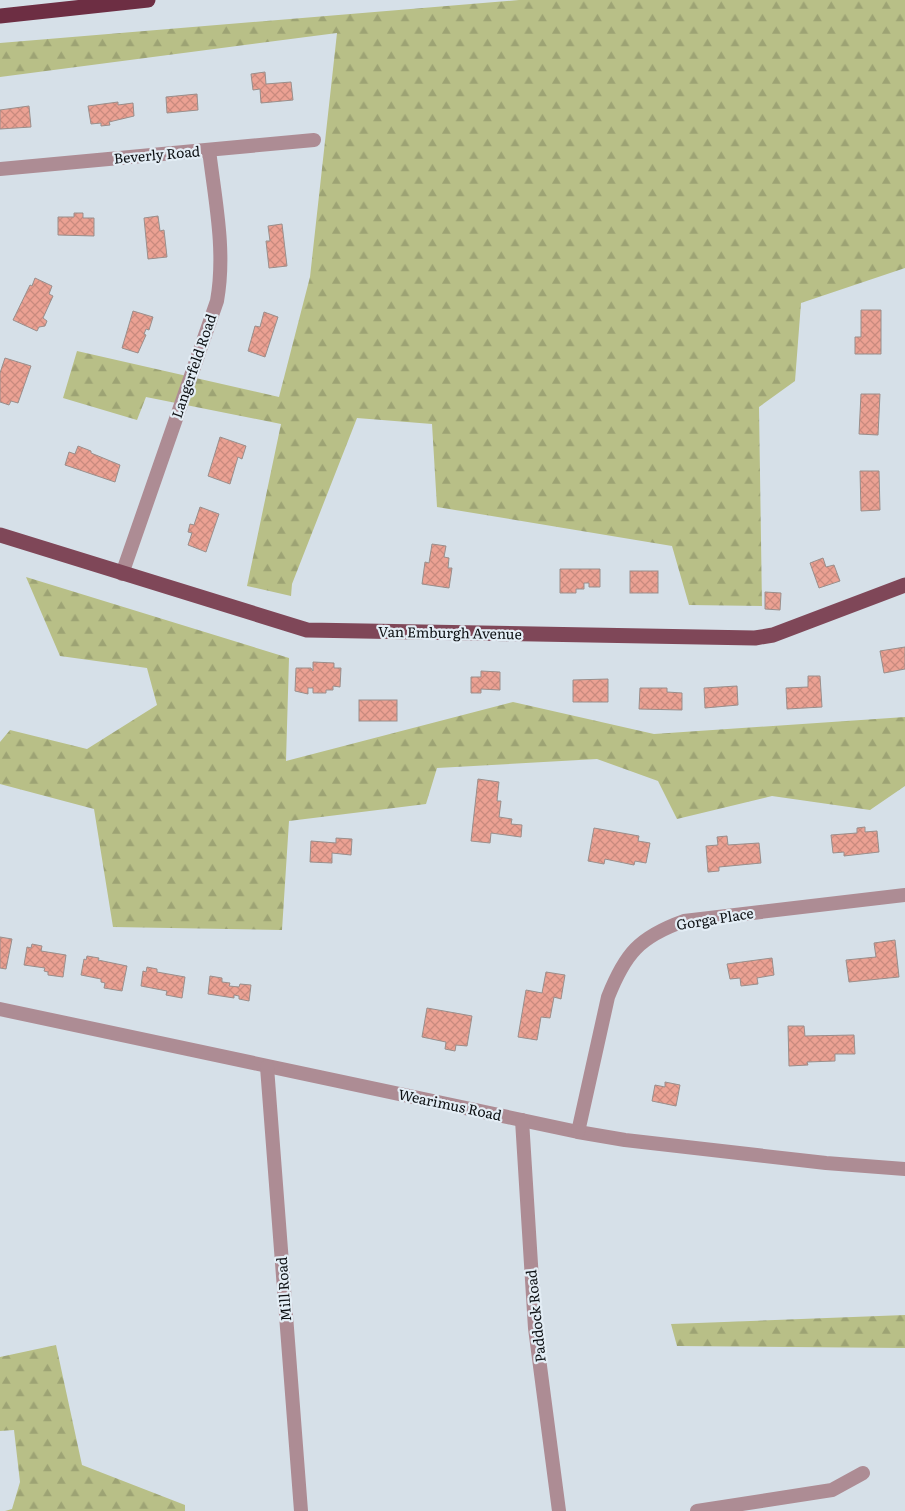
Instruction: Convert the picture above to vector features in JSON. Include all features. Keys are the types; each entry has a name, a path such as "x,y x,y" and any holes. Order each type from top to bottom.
{"highway":[{"path":"0,16 148,0"}],"main road":[{"name":"Van Emburgh Avenue","path":"0,535 307,630 755,638 774,636 905,584"}],"street":[{"name":"Beverly Road","path":"0,169 314,140"},
{"name":"Langerfeld Road","path":"122,574 217,301 222,260 209,150"},
{"name":"Gorga Place","path":"578,1132 608,997 624,962 638,945 650,935 684,920 905,895"},
{"name":"Wearimus Road","path":"0,1009 578,1132 625,1140 826,1163 905,1169"},
{"name":"Mill Road","path":"267,1067 301,1511"},
{"name":"Paddock Road","path":"522,1120 535,1328 559,1511"},
{"path":"697,1511 832,1490 863,1473"}],"green space":[{"path":"519,0 905,0 905,268 801,303 795,381 759,407 762,606 689,605 672,546 437,507 432,424 357,418 292,584 291,596 247,586 281,424 146,397 137,420 63,398 77,351 279,397 310,277 337,33 0,77 0,43"},
{"path":"26,577 289,658 286,761 513,702 654,734 905,717 905,786 870,810 772,796 677,819 658,781 597,759 437,768 426,804 289,821 282,930 113,927 94,809 0,784 0,742 10,730 87,749 157,705 147,668 60,656"},
{"path":"905,1315 905,1348 677,1346 671,1324"},
{"path":"56,1345 82,1465 185,1505 185,1511 5,1511 12,1509 20,1482 14,1430 0,1431 0,1357"}],"building":[{"path":"265,72 266,84 291,82 293,100 261,103 260,89 253,90 251,74"},
{"path":"197,94 198,110 167,113 166,97"},
{"path":"118,102 118,105 133,103 134,116 109,122 110,125 101,126 101,123 91,124 88,106"},
{"path":"29,106 31,127 0,129 0,110"},
{"path":"74,213 83,213 83,218 94,218 94,236 58,235 58,217 74,217"},
{"path":"158,216 160,231 164,230 167,257 148,259 144,218"},
{"path":"282,224 287,266 269,268 266,241 270,241 268,226"},
{"path":"35,278 52,286 49,294 53,296 43,318 47,321 45,326 39,327 37,331 13,320"},
{"path":"861,310 881,310 881,354 855,354 855,337 861,337"},
{"path":"133,311 153,317 149,330 146,329 144,334 146,335 138,353 122,348"},
{"path":"264,312 278,317 265,357 248,351 255,326 260,327"},
{"path":"5,358 31,366 18,403 11,401 9,405 0,402 0,373"},
{"path":"861,394 880,394 878,435 859,434"},
{"path":"220,437 246,446 242,459 238,457 230,484 208,476"},
{"path":"78,446 120,465 115,482 65,465 69,452 75,454"},
{"path":"860,471 879,471 880,510 861,511"},
{"path":"200,507 219,514 206,552 188,545 192,533 188,532 190,524 194,525"},
{"path":"432,544 446,546 444,557 449,558 448,568 452,568 449,588 422,584 425,562 429,563"},
{"path":"823,558 826,567 834,565 840,581 819,588 810,563"},
{"path":"560,569 600,569 600,587 589,587 589,583 584,583 584,589 576,589 576,593 560,593"},
{"path":"630,571 658,571 658,593 630,593"},
{"path":"765,592 781,593 780,610 765,609"},
{"path":"905,647 905,669 884,673 880,651"},
{"path":"313,662 334,663 334,668 341,668 340,687 333,686 333,690 326,690 326,693 313,693 313,688 308,688 308,694 295,691 296,668 311,668 313,671"},
{"path":"481,671 500,672 500,690 481,689 481,693 471,693 471,677 481,677"},
{"path":"808,676 820,676 822,707 787,709 786,688 808,687"},
{"path":"608,679 608,702 573,702 573,680"},
{"path":"737,686 738,705 705,708 704,688"},
{"path":"640,688 667,688 667,692 682,693 682,710 639,709"},
{"path":"359,700 397,700 397,721 359,721"},
{"path":"478,779 499,782 497,801 501,801 499,817 512,819 511,824 522,825 521,837 491,833 490,843 471,841"},
{"path":"865,827 865,832 877,831 879,852 844,856 844,852 833,853 831,835 857,833 857,828"},
{"path":"594,828 639,836 638,841 650,843 646,863 635,861 634,865 605,859 604,864 588,861"},
{"path":"727,836 728,845 759,843 761,863 719,867 719,871 708,872 706,846 718,845 717,837"},
{"path":"336,838 352,839 351,855 332,853 332,863 310,862 311,841 336,843"},
{"path":"0,937 12,939 6,969 0,968"},
{"path":"895,940 899,977 849,982 846,960 876,957 874,943"},
{"path":"32,944 42,946 41,951 66,955 63,977 48,975 48,972 44,971 45,968 24,965 27,947 31,948"},
{"path":"87,956 127,966 122,991 104,988 105,983 101,982 101,979 81,975 84,959 86,960"},
{"path":"772,958 774,975 757,978 758,984 741,986 740,978 730,979 727,964"},
{"path":"147,967 157,969 157,972 185,977 182,998 166,995 167,991 141,986 143,971 146,972"},
{"path":"546,972 565,975 561,999 554,997 550,1018 541,1017 537,1040 518,1037 526,990 542,993"},
{"path":"210,976 222,978 222,982 230,983 229,986 251,985 249,1001 239,999 239,996 234,995 234,998 208,994"},
{"path":"427,1008 472,1016 467,1046 456,1045 455,1051 445,1049 446,1042 422,1037"},
{"path":"788,1026 804,1026 805,1036 854,1035 855,1054 835,1054 835,1061 807,1062 808,1065 789,1066"},
{"path":"665,1082 680,1085 676,1106 652,1101 655,1085 665,1087"}]}
